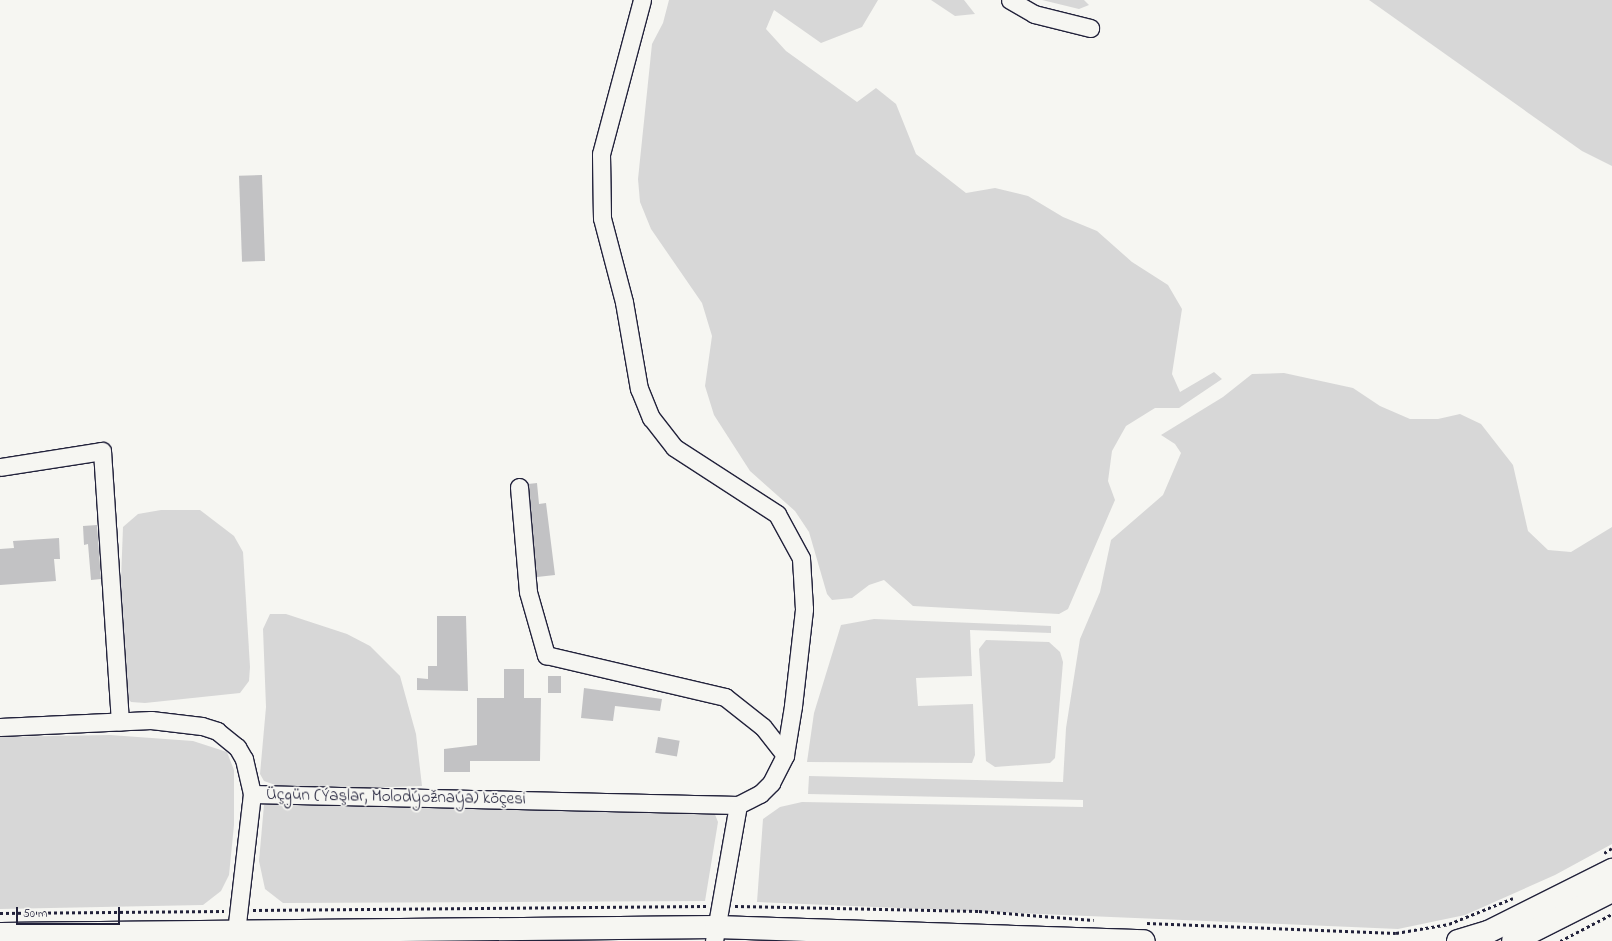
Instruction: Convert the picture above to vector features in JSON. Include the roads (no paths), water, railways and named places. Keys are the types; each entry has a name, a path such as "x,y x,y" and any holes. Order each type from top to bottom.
{"main road":[{"path":"1458,941 1488,932 1606,863"},
{"path":"1513,941 1612,891"},
{"path":"0,934 717,925 1143,932"}],"street":[{"path":"642,0 601,154 602,218 624,302 639,389 651,418 674,446 777,514 801,558 804,609 785,755 771,783 746,804 738,805 717,925"},
{"path":"1010,0 1034,14 1090,28"},
{"path":"0,467 102,452 120,721"},
{"path":"519,487 528,592 546,655 725,697 758,722 785,755"},
{"name":"Üçgün (Ýaşlar, Molodýožnaýa) köçesi","path":"0,727 120,721 181,721 217,732 237,747 244,759 252,794 738,805"},
{"path":"236,932 252,794"}]}
